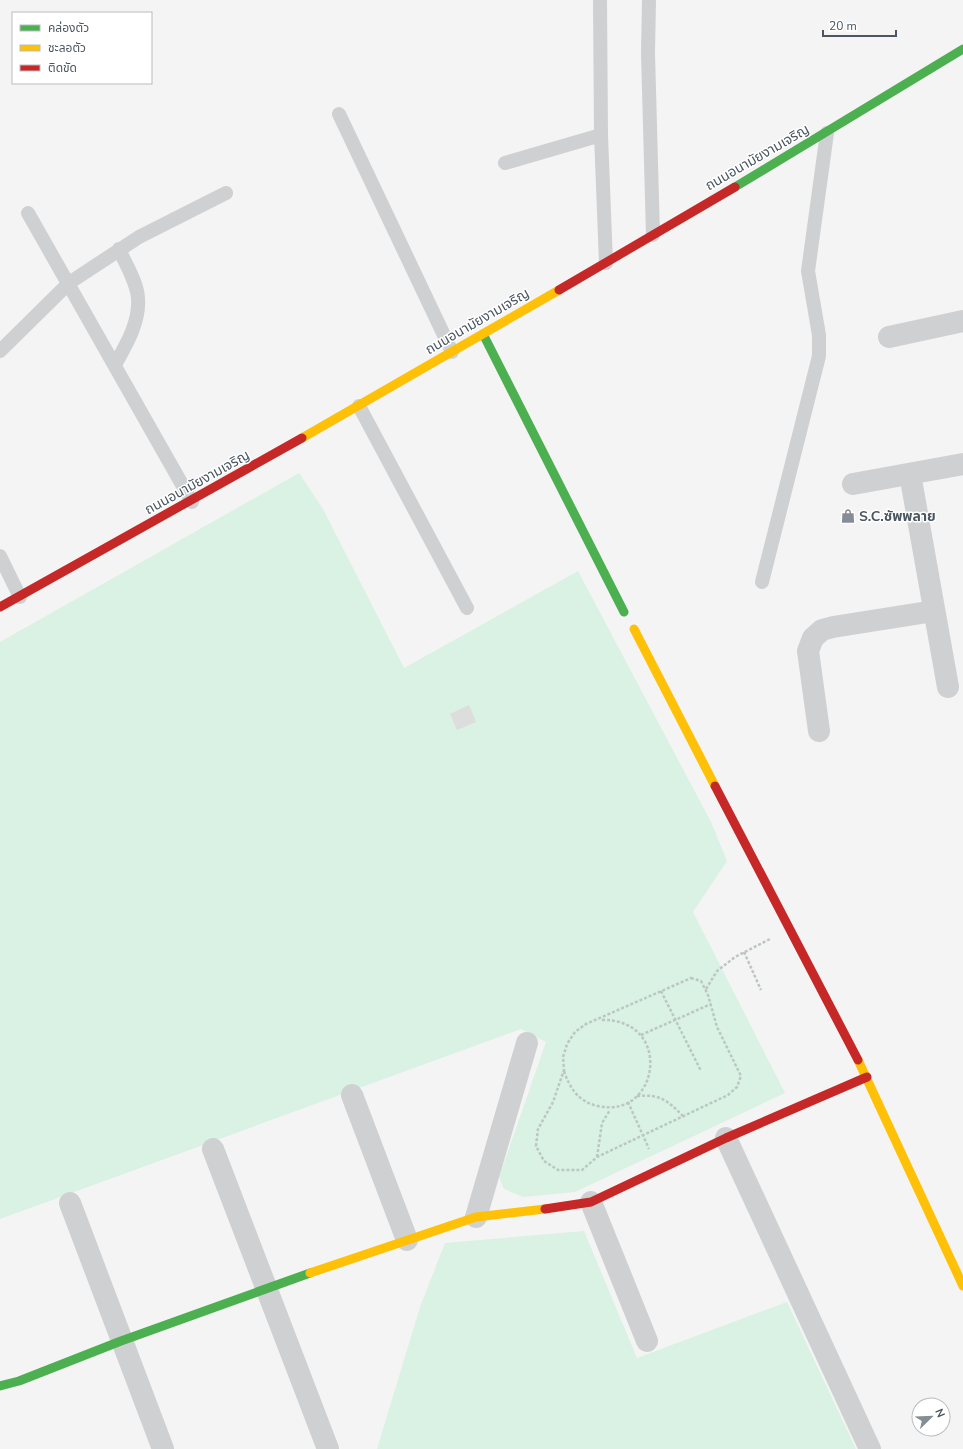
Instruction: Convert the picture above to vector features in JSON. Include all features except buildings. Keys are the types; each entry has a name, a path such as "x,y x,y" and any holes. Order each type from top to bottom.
{"street":[{"name":"ถนนอนามัยงามเจริญ","path":"0,608 192,502 606,263 827,133 963,49"},
{"path":"889,337 963,321"},
{"path":"483,334 624,612"},
{"path":"853,484 963,464"},
{"path":"910,474 948,687"},
{"path":"819,731 808,651 813,638 822,630 833,627 934,611"},
{"path":"634,629 867,1077 963,1286"},
{"path":"476,1217 527,1043"},
{"path":"0,1386 19,1382 121,1341 266,1288 476,1217 533,1211 591,1202 726,1138 867,1077"},
{"path":"352,1095 407,1240"},
{"path":"726,1138 870,1449"},
{"path":"213,1149 328,1449"},
{"path":"591,1202 647,1341"},
{"path":"70,1203 163,1449"}],"lane":[{"path":"600,0 601,135 606,263"},
{"path":"649,0 648,53 653,235"},
{"path":"340,114 452,352"},
{"path":"762,582 819,356 819,335 808,271 827,133"},
{"path":"505,163 601,135"},
{"path":"0,351 69,283 119,249 226,193"},
{"path":"28,213 192,502"},
{"path":"114,364 126,345 135,322 138,299 136,287 119,249"},
{"path":"359,406 467,608"},
{"path":"0,556 20,597"}],"path":[{"path":"706,990 717,971 744,952 790,929"},
{"path":"744,952 760,990"},
{"path":"564,1070 553,1102 538,1129 536,1146 544,1161 558,1170 582,1170 597,1158 728,1095 736,1087 741,1076 717,1027 706,990 701,981 691,978 599,1020 586,1024 575,1032 567,1044 563,1057 564,1070 568,1085 578,1096 590,1104 605,1108 620,1106 628,1102 643,1089 650,1075 651,1060 648,1046 641,1035 628,1024 614,1019 599,1020"},
{"path":"661,991 701,1071"},
{"path":"641,1035 711,1004"},
{"path":"636,1096 651,1095 666,1100 683,1116"},
{"path":"628,1102 659,1170"},
{"path":"597,1158 602,1123 610,1110"}],"green space":[{"path":"299,473 323,509 404,668 578,571 711,822 727,861 693,912 785,1093 575,1192 523,1197 504,1189 499,1177 546,1042 521,1029 0,1219 0,642"},
{"path":"584,1231 637,1358 787,1302 856,1449 377,1449 420,1307 445,1243"}],"traffic: fast":[{"path":"735,187 963,49"},
{"path":"483,334 624,612"},
{"path":"0,1386 19,1381 121,1341 310,1273"}],"traffic: slow":[{"path":"302,438 559,290"},
{"path":"634,629 715,786"},
{"path":"858,1060 963,1286"},
{"path":"310,1273 476,1217 545,1209"}],"traffic: jam":[{"path":"559,290 735,187"},
{"path":"0,607 302,438"},
{"path":"715,786 858,1060"},
{"path":"545,1209 591,1202 726,1138 867,1077"}],"place":[{"name":"S.C.ซัพพลาย","path":"848,516"}]}
